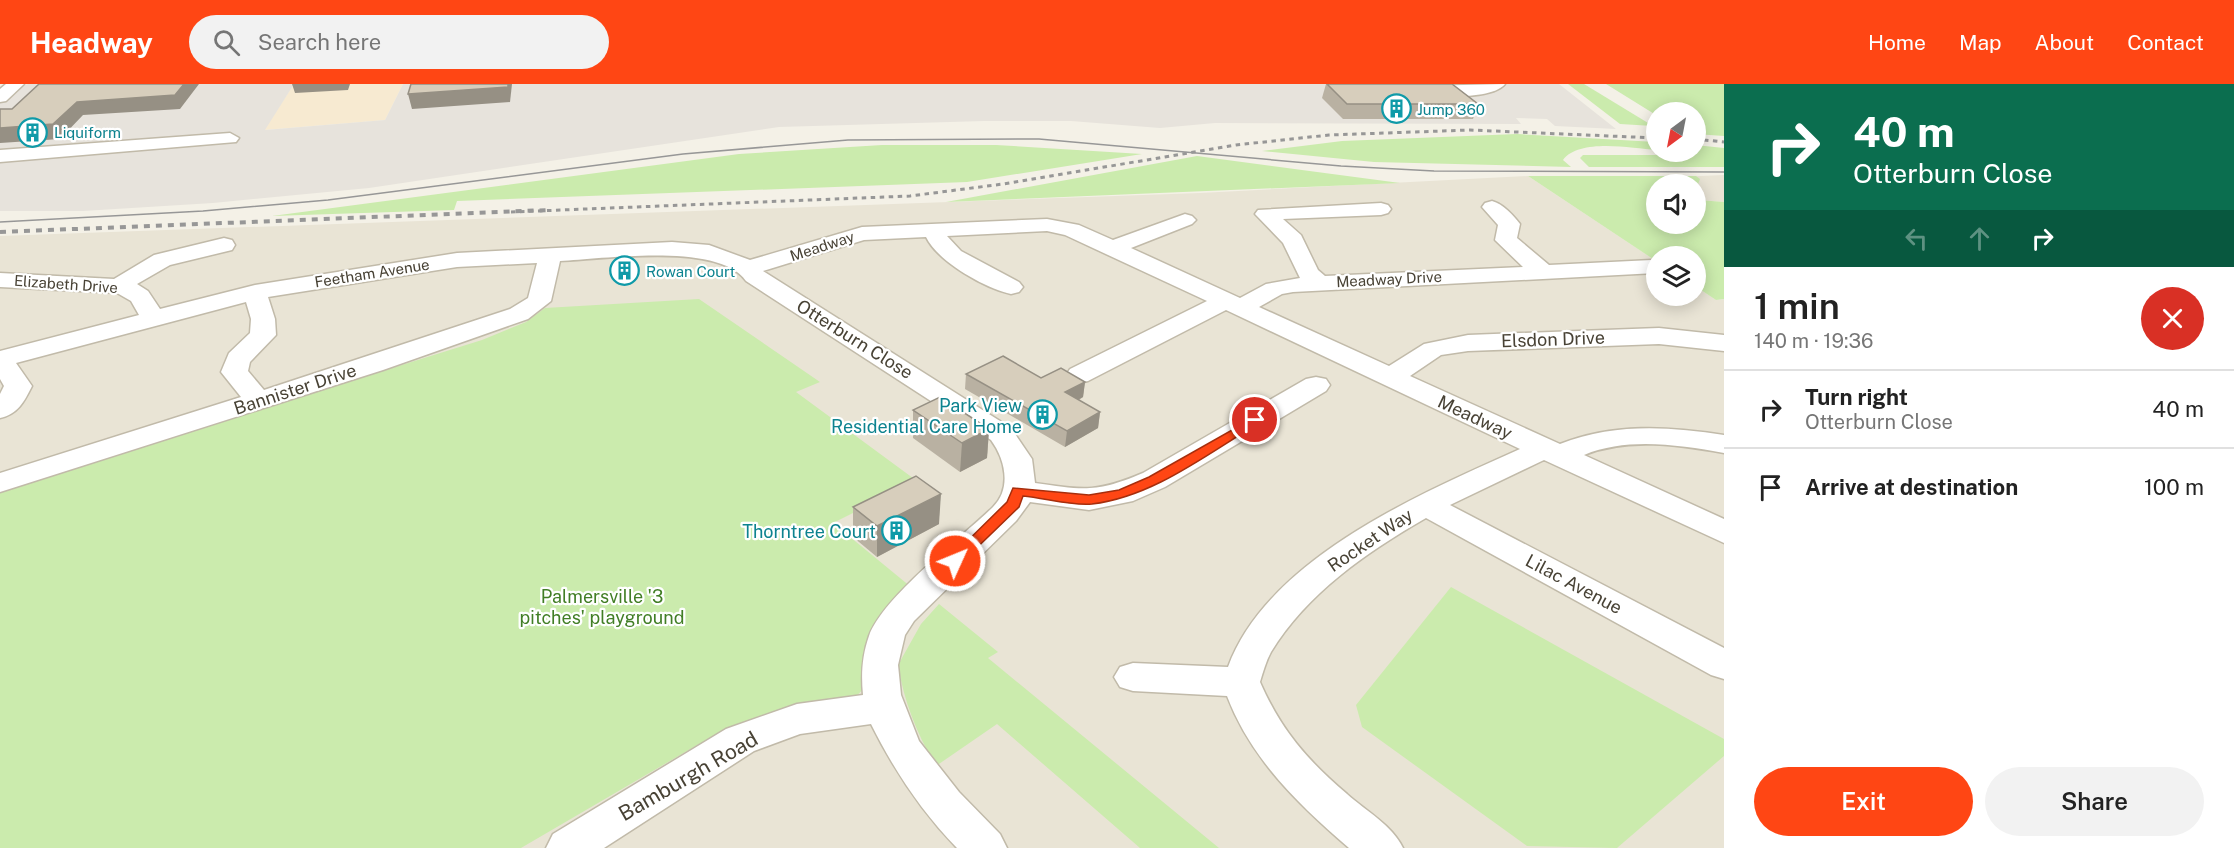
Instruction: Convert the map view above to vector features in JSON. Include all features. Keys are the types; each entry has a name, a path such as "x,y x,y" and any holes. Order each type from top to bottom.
{"street":[{"path":"0,98 16,84"},
{"path":"1407,91 1480,90 1497,84"},
{"path":"0,156 230,138"},
{"path":"1468,203 1501,204 1509,224 1506,240 1543,272"},
{"path":"1318,283 1308,273 1293,240 1266,214 1368,214"},
{"path":"1112,248 1185,220"},
{"name":"Meadway","path":"749,268 843,238 885,231 1057,226 1112,248 1724,532"},
{"path":"933,230 942,247 953,256 1011,287"},
{"path":"118,286 162,260 224,245"},
{"name":"Feetham Avenue","path":"0,359 152,317 255,292 457,260 551,254 690,250 718,255 749,268"},
{"name":"Bannister Drive","path":"0,483 259,401 531,308 539,301 551,254"},
{"name":"Meadway Drive","path":"1233,304 1274,289 1318,283 1646,267"},
{"name":"Otterburn Close","path":"749,268 754,276 1001,434 1014,451 1020,467 1018,491"},
{"name":"Elizabeth Drive","path":"0,280 118,286 140,293 152,317"},
{"path":"255,292 263,318 263,335 238,359 234,372 259,401"},
{"path":"1079,375 1233,304"},
{"name":"Elsdon Drive","path":"1390,377 1434,350 1468,342 1659,336 1724,343"},
{"path":"0,359 18,386 9,403 0,410"},
{"path":"985,848 954,817 916,772 895,735 885,706 881,677 887,635 906,607 1014,504 1018,491 1089,500 1122,494 1154,480 1316,385"},
{"name":"Rocket Way","path":"1241,682 1255,646 1282,610 1333,563 1424,504 1551,452 1601,440 1626,436 1658,435 1724,444"},
{"name":"Lilac Avenue","path":"1424,504 1724,664"},
{"path":"1133,677 1241,682 1258,723 1284,759 1342,818 1381,848"},
{"name":"Bamburgh Road","path":"587,843 741,740 797,719 885,706"}],"shaded area":[{"path":"28,84 294,84 265,130 385,120 403,84 1559,84 1616,129 1555,126 1547,119 1516,118 1521,124 1215,123 1160,128 1071,121 984,121 779,127 369,188 213,203 83,211 0,211 0,94"},
{"path":"294,84 403,84 385,120 264,130"},
{"path":"1724,175 1724,202 1706,201 1706,176"},
{"path":"1528,176 1646,254 1646,306 1706,306 1706,293 1716,300 1724,299 1724,848 0,848 0,236 1200,193"}],"green space":[{"path":"1568,84 1584,84 1646,122 1646,126 1620,124"},
{"path":"1606,84 1724,84 1724,136 1706,135 1706,102 1646,102 1646,109"},
{"path":"1517,134 1646,141 1646,149 1606,146 1581,149 1571,153 1563,160 1571,167 1374,162 1262,151 1342,141"},
{"path":"882,145 996,145 1142,154 967,182 457,201 454,210 272,216 739,154"},
{"path":"1706,146 1724,148 1724,167 1589,167 1580,158 1583,155 1646,155 1646,162 1706,162"},
{"path":"1197,156 1400,183 946,202"},
{"path":"1528,176 1646,176 1646,234 1706,234 1706,201 1724,202 1724,299 1716,300 1706,293 1706,246 1646,246 1646,254"},
{"name":"Palmersville '3 pitches' playground","path":"699,299 820,382 796,392 917,481 833,523 911,587 866,686 851,702 785,713 699,744 521,848 0,848 0,490 482,340 526,322 545,308"},
{"path":"1451,587 1724,739 1724,756 1617,848 1527,846 1362,727 1356,705"},
{"path":"939,604 998,652 988,658 1219,848 1140,848 997,724 936,766 912,717 898,665 921,624"}],"building":[{"path":"39,84 184,84 175,95 77,102 53,124 0,128 0,109 12,109"},
{"path":"411,84 508,84 508,87 408,94"},
{"path":"1327,84 1452,84 1478,104 1347,104"},
{"path":"1003,356 1041,378 1061,368 1085,382 1065,392 1100,412 1067,431 966,374"},
{"path":"940,397 989,429 962,443 913,410"},
{"path":"916,476 941,494 877,526 853,507"}],"tram line":[{"path":"0,222 203,211 328,200 683,154 848,140 1039,139 1341,166 1434,171 1724,172"}],"railway":[{"path":"511,212 910,196 1003,184 1236,145 1329,135 1470,130 1646,138"},
{"path":"1706,140 1724,142"},
{"path":"0,232 549,210"}],"place":[{"name":"Jump 360","path":"1396,109"},
{"name":"Liquiform","path":"33,132"},
{"name":"Rowan Court","path":"625,271"},
{"name":"Park View Residential Care Home","path":"1043,415"},
{"name":"Thorntree Court","path":"897,531"}],"route":[{"path":"955,561 1014,504 1018,491 1089,500 1122,494 1154,480 1255,420"}]}
